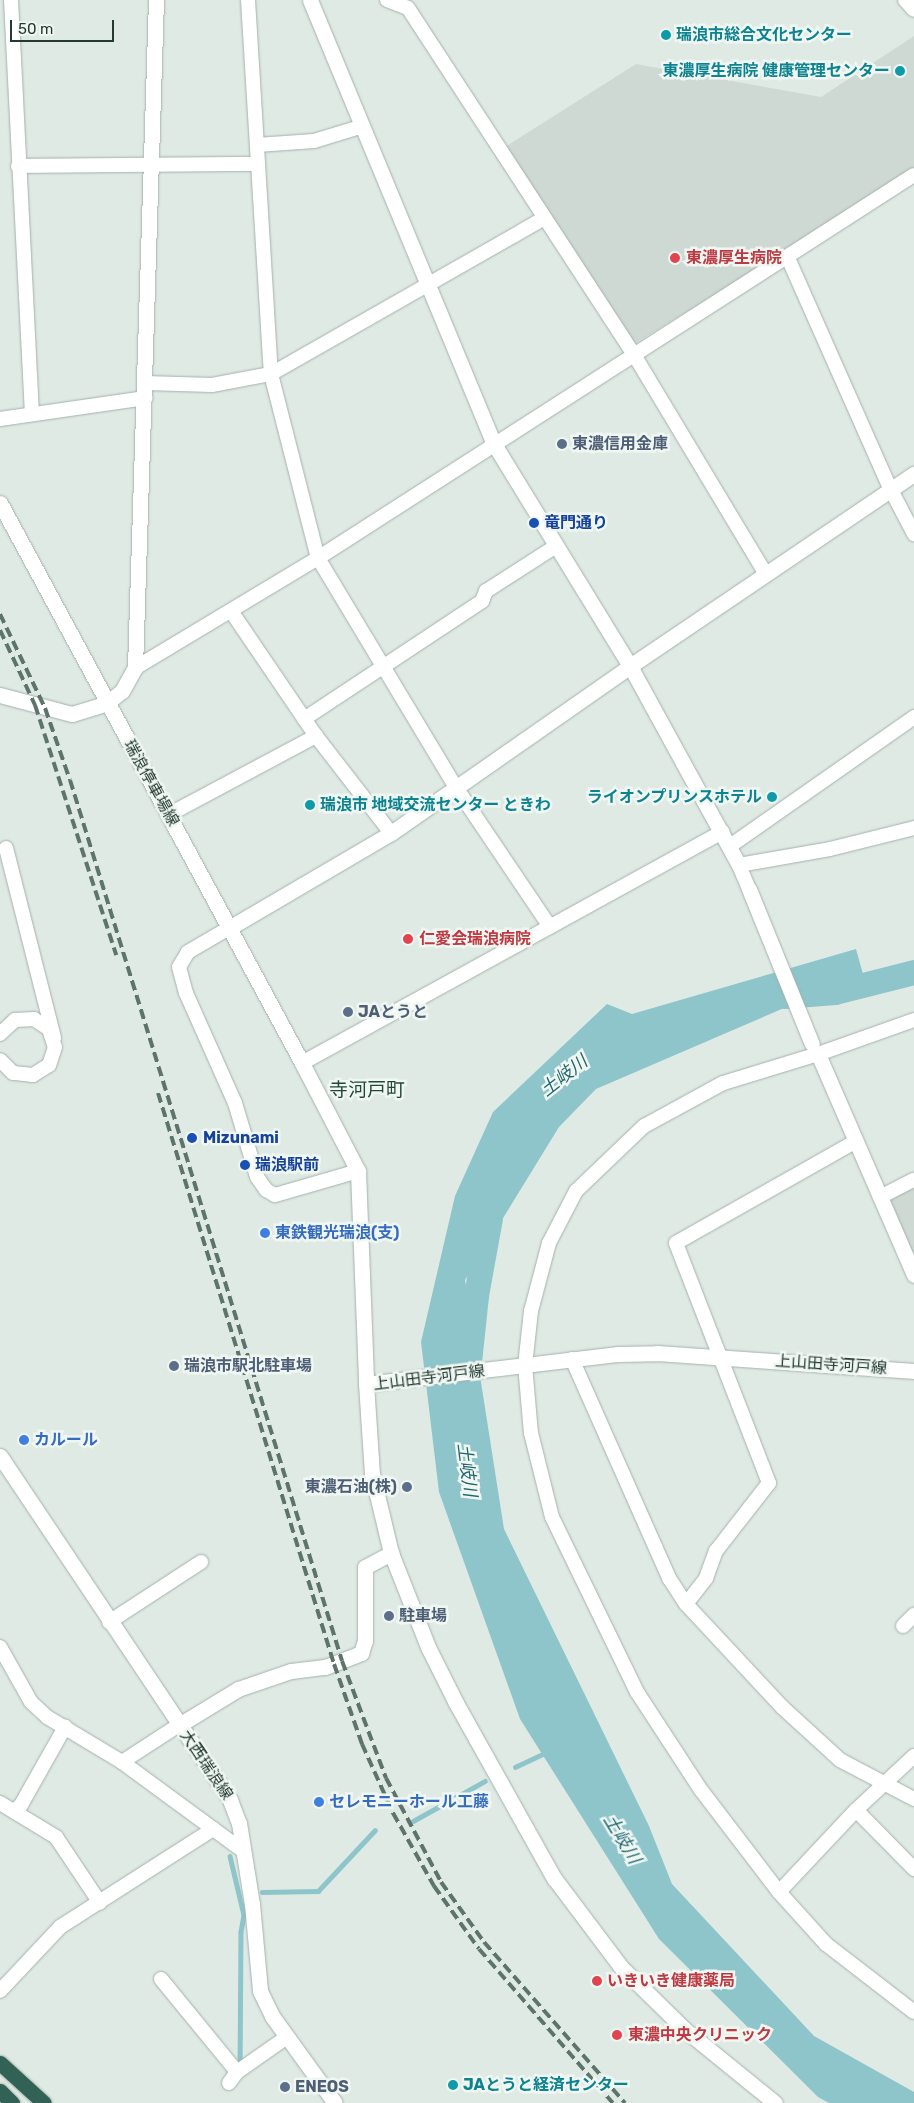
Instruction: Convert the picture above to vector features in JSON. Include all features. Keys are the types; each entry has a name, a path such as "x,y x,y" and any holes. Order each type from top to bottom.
{"highway":[{"path":"0,2063 44,2103"},
{"path":"0,2091 12,2103"}],"street":[{"path":"11,0 32,413"},
{"path":"0,696 72,714 107,703 122,691 135,668 156,0"},
{"path":"248,0 271,374 318,558 456,789 550,927"},
{"path":"310,0 430,285 494,444 630,666 726,839 739,865 815,1049 914,1275"},
{"path":"388,0 408,8 633,353 766,574"},
{"path":"905,0 914,10"},
{"path":"257,144 314,141 363,126"},
{"path":"18,166 258,164"},
{"path":"135,668 318,558 633,353 788,258 914,175"},
{"path":"0,419 145,390 212,385 271,374 545,218"},
{"path":"788,258 890,490 914,534"},
{"path":"366,1384 358,1171 275,1195 266,1190 257,1177 235,1103 186,994 179,967 188,952 391,833 630,666 914,474"},
{"name":"瑞浪停車場線","path":"0,503 302,1063 358,1171"},
{"path":"304,719 384,668 482,601 486,591 556,546"},
{"path":"231,611 316,736 391,833"},
{"path":"302,1063 550,927 726,839 912,722"},
{"path":"168,815 316,736"},
{"path":"739,865 830,848 914,828"},
{"path":"0,1060 14,1073 23,1076 42,1072 53,1056 54,1038 6,848"},
{"path":"0,1032 15,1020 25,1018 42,1023 54,1038"},
{"path":"914,1020 815,1049 723,1082 675,1106 644,1126 576,1191 550,1243 531,1311 522,1367 531,1433 552,1517 637,1692 700,1790 779,1892 826,1944 914,2012"},
{"path":"686,1604 706,1578 716,1551 769,1483 722,1357 676,1243 856,1141"},
{"path":"880,1197 914,1180"},
{"name":"上山田寺河戸線","path":"775,2103 684,2029 621,1967 559,1885 456,1704 428,1647 391,1553 372,1474 366,1384 522,1367 572,1359 657,1353 914,1371"},
{"path":"572,1359 669,1578 686,1604 782,1707 840,1760 884,1785 914,1799"},
{"name":"大西瑞浪線","path":"0,1456 109,1622 230,1800 239,1823 252,1904 260,1992 287,2037 335,2103"},
{"path":"122,1762 238,1689 291,1671 325,1667 361,1653 365,1641 365,1567 391,1553"},
{"path":"109,1622 201,1562"},
{"path":"903,1626 914,1615"},
{"path":"0,1647 31,1702 64,1728 122,1762 242,1850"},
{"path":"15,1810 21,1805 64,1728"},
{"path":"779,1892 856,1810 914,1756"},
{"path":"0,1803 15,1810 56,1838 100,1903"},
{"path":"856,1810 914,1869"},
{"path":"0,1991 50,1935 214,1829"},
{"path":"160,1979 233,2077 287,2037"}],"shaded area":[{"name":"東濃厚生病院","path":"914,36 914,172 634,344 500,150 636,64 821,97"},
{"path":"914,1180 914,1275 880,1197"}],"water":[{"path":"856,949 863,974 596,1089 559,1127 465,1280 504,1529 649,1826 672,1884 814,2036 914,2092 914,2103 829,2103 818,2097 659,1939 520,1719 439,1492 421,1342 455,1196 493,1112 607,1004 632,1014"}],"waterway":[{"name":"土岐川","path":"784,996 835,992 914,972"},
{"name":"土岐川","path":"469,1362 476,1295 490,1218"},
{"path":"515,1767 545,1753"},
{"path":"413,1821 485,1781"},
{"path":"262,1892 318,1891 375,1830"},
{"path":"230,1856 244,1915 241,1932 240,2060"}],"railway":[{"path":"0,614 45,708 70,780 342,1661 386,1778 441,1882 484,1942 625,2103"},
{"path":"0,630 35,705 116,955"},
{"path":"158,1093 334,1664 362,1744 393,1813 434,1886 479,1949 613,2103"}],"place":[{"name":"瑞浪市総合文化センター","path":"666,35"},
{"name":"東濃厚生病院 健康管理センター","path":"900,71"},
{"name":"東濃厚生病院","path":"675,258"},
{"name":"東濃信用金庫","path":"562,444"},
{"name":"竜門通り","path":"534,523"},
{"name":"ライオンプリンスホテル","path":"772,797"},
{"name":"瑞浪市 地域交流センター ときわ","path":"310,805"},
{"name":"仁愛会瑞浪病院","path":"408,939"},
{"name":"JAとうと","path":"348,1012"},
{"name":"Mizunami","path":"192,1138"},
{"name":"瑞浪駅前","path":"245,1165"},
{"name":"東鉄観光瑞浪(支)","path":"265,1233"},
{"name":"瑞浪市駅北駐車場","path":"174,1366"},
{"name":"カルール","path":"24,1440"},
{"name":"東濃石油(株)","path":"407,1487"},
{"name":"駐車場","path":"389,1616"},
{"name":"セレモニーホール工藤","path":"319,1802"},
{"name":"いきいき健康薬局","path":"597,1981"},
{"name":"東濃中央クリニック","path":"617,2035"},
{"name":"JAとうと経済センター","path":"453,2085"},
{"name":"ENEOS","path":"285,2087"}],"district":[{"name":"寺河戸町","path":"367,1090"}]}
